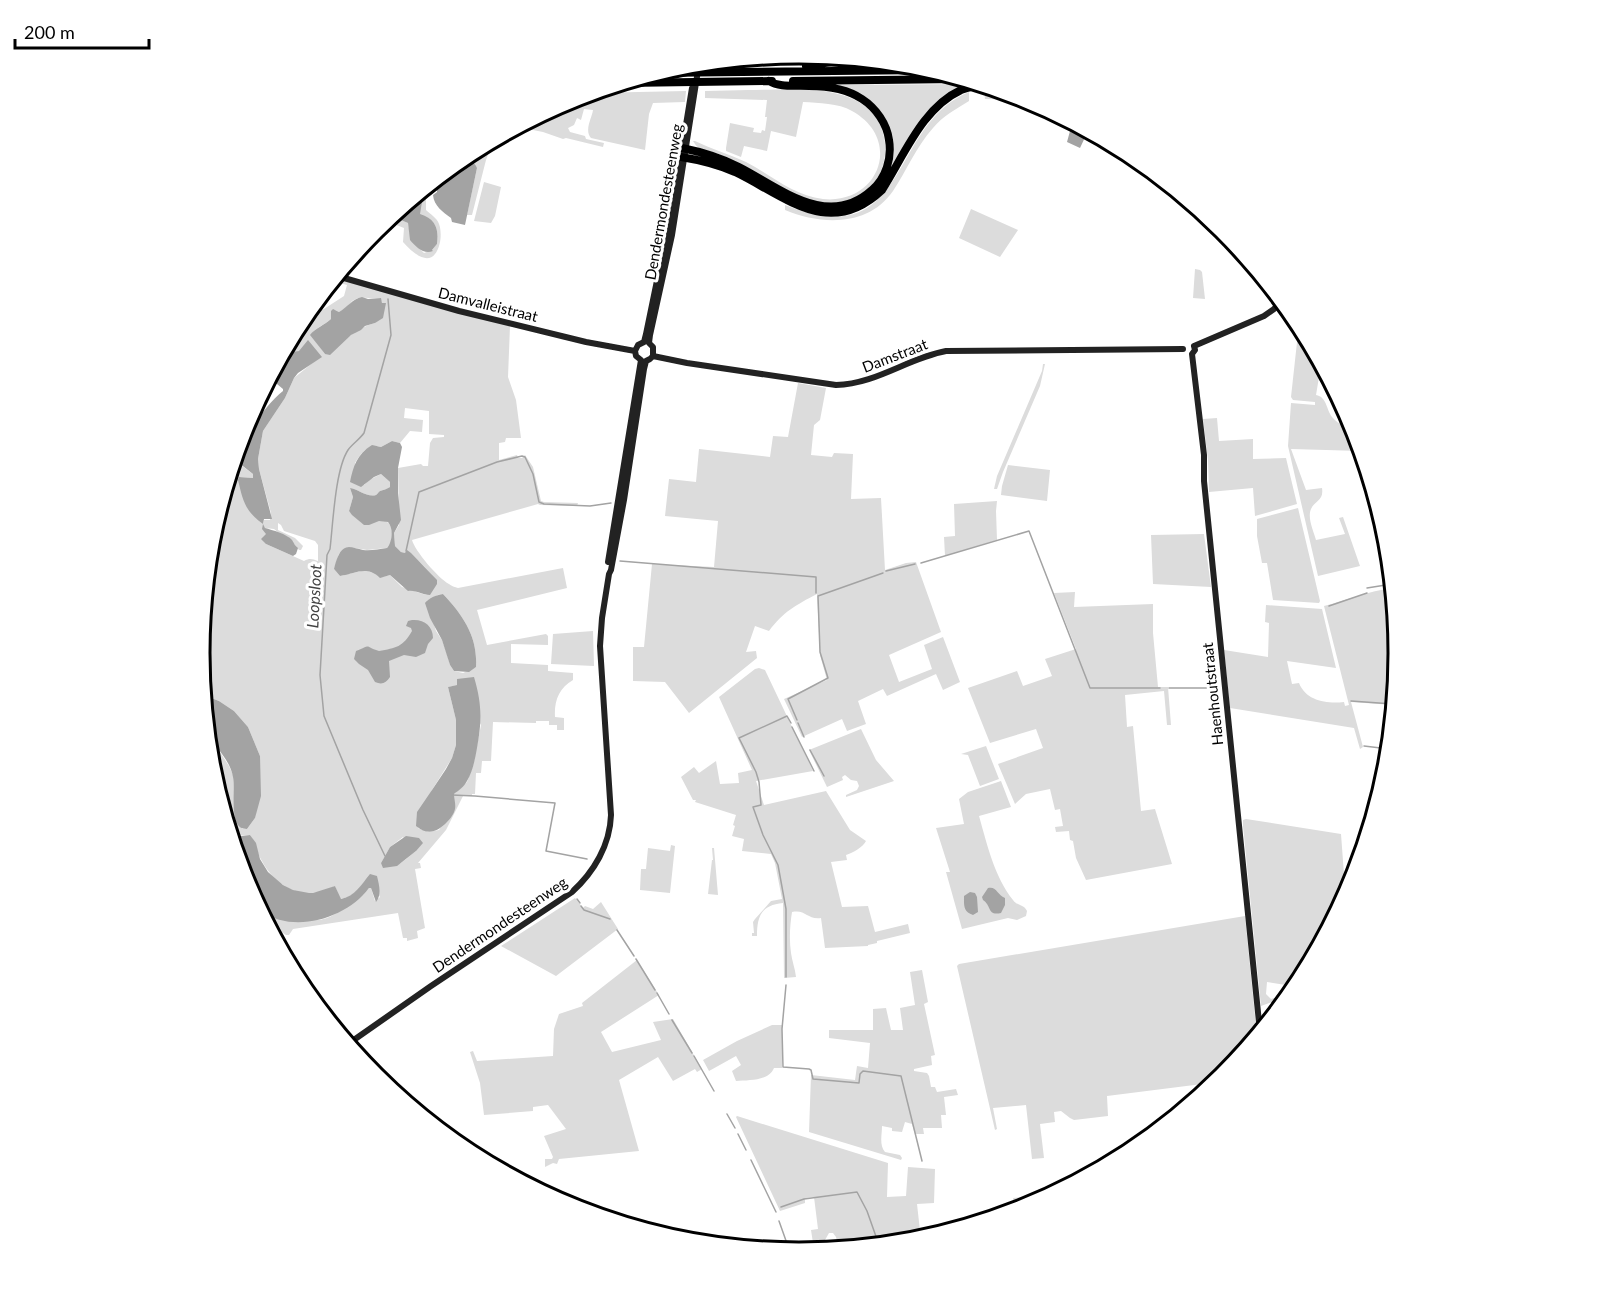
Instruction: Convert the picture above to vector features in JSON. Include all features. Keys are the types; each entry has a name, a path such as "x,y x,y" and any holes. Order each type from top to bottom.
{"highway":[{"path":"780,71 787,67 818,65"},
{"path":"710,72 878,70"},
{"path":"657,82 928,79"},
{"path":"685,148 724,160 794,198 814,204 835,207 867,195 882,177 890,154 889,138 881,118 868,103 845,91 812,86 776,85 769,81"},
{"path":"683,158 711,163 734,172 809,210 826,213 846,212 862,206 882,190 925,120 935,109 965,89"}],"street":[{"name":"Dendermondesteenweg","path":"653,356 653,347 647,343 672,236 696,74"},
{"name":"Damvalleistraat","path":"345,278 459,311 586,342 635,351"},
{"path":"1194,346 1264,316 1275,308"},
{"path":"647,343 638,345 635,351 636,356 643,361 653,356"},
{"path":"1187,343 1194,346 1195,350 1192,354 1186,354 1183,349 1187,343"},
{"name":"Damstraat","path":"653,356 836,385 870,379 928,355 946,351 1183,349"},
{"name":"Haenhoutstraat","path":"1192,354 1204,455 1204,481 1259,1021"},
{"name":"Dendermondesteenweg","path":"354,1040 572,892 588,875 600,857 608,838 611,815 600,646 602,618 624,500 643,361"}],"shaded area":[{"path":"948,84 963,88 943,99 896,163 862,201 892,158 885,126 880,111 871,101 833,85"},
{"path":"815,90 841,95 853,99 869,110 880,125 885,142 884,159 879,176 868,190 853,199 834,203 800,197 728,158 702,149 693,141 746,162 802,194 823,199 842,198 858,192 870,181 878,168 880,153 877,138 868,123 847,108 803,102 796,137 771,131 767,151 744,146 741,157 726,151 730,123 754,128 753,132 765,131 767,100 705,98 705,91"},
{"path":"686,91 685,102 653,103 649,114 645,150 591,138 588,128 593,110 584,109 581,120 577,118 574,125 568,128 570,132 585,136 586,139 604,143 603,147 530,129 574,109 622,92"},
{"path":"969,92 969,101 945,116 933,128 893,191 883,203 871,211 843,220 828,220 785,210 785,205 826,216 855,214 877,200 894,180 923,131 943,108"},
{"path":"985,95 997,99 985,99"},
{"path":"1070,131 1085,138 1080,148 1067,142"},
{"path":"489,153 472,215 467,215 477,168 472,164"},
{"path":"473,163 477,168 465,225 452,222 451,218 439,208 433,195 440,186"},
{"path":"484,182 501,187 495,216 491,223 474,221"},
{"path":"426,198 426,210 437,220 440,231 437,251 429,258 418,256 403,242 404,228 396,225 401,220 408,223 412,240 416,245 424,253 432,250 437,244 437,229 430,219 420,215 419,204"},
{"path":"422,202 420,214 430,219 437,229 437,244 433,251 420,250 410,240 408,223 401,220"},
{"path":"971,209 1018,230 1000,257 959,238"},
{"path":"1195,269 1202,272 1205,299 1193,298"},
{"path":"344,280 510,326 508,377 516,400 521,438 506,438 505,442 499,443 499,460 517,455 518,458 522,458 525,455 533,467 541,501 578,503 577,506 538,504 412,540 433,570 444,581 458,588 563,568 567,588 477,610 487,645 546,634 548,636 548,645 511,644 511,663 548,665 548,671 573,673 573,680 561,691 555,706 555,717 564,718 564,730 557,730 557,725 549,725 549,721 493,722 491,761 482,761 481,773 476,773 475,794 463,796 446,830 418,863 421,868 415,869 425,928 417,931 418,938 407,941 407,938 403,938 398,913 293,929 289,935 280,931 268,908 318,920 346,908 369,888 371,888 375,901 380,897 367,879 352,894 340,899 335,886 324,891 304,893 282,885 266,868 250,835 239,836 218,749 233,775 234,798 247,829 255,818 260,756 248,727 234,711 212,698 211,692 211,615 215,577 221,539 241,465 253,474 253,478 240,477 263,524 264,520 270,520 271,513 258,459 263,431 285,398 294,378 321,356 299,351 291,355 319,312 344,296 347,285 341,283","holes":["358,298 380,298 382,303 375,323 356,332 325,354 311,335 331,319 331,313 335,310 339,312","405,408 429,411 429,434 444,435 444,437 433,438 430,443 428,466 421,464 398,468 399,525 394,533 395,546 401,552 416,559 436,580 430,594 426,595 402,587 390,575 382,577 366,570 340,576 334,569 339,554 348,547 367,550 387,548 391,542 392,528 386,521 362,523 349,511 353,497 350,488 373,496 390,487 390,482 381,474 364,485 355,463 363,452 373,446 381,447 392,441 400,443 410,431 422,432 423,420 404,418","278,523 284,531 315,541 318,545 318,561 311,559 304,561 266,544 267,534 263,525 265,528 274,529 288,537 301,550 303,546 295,538 278,530","443,594 457,610 472,636 476,667 463,673 454,671 450,665 442,640 436,631 427,601","457,680 481,725 473,766 467,782 454,794 455,805 439,830 428,832 418,828 432,790 452,758 456,745 456,720 448,687 458,685","403,837 416,851 396,865 381,863 390,847"]},
{"path":"381,298 382,303 386,303 383,318 351,335 330,355 325,354 310,335 331,319 333,309 339,312 355,299"},
{"path":"308,340 322,357 294,378 285,398 263,431 258,459 259,469 272,519 264,519 263,524 248,510 241,494 239,477 253,478 253,474 241,464 261,416 283,391 277,382 289,359 293,352 299,351"},
{"path":"1297,340 1319,378 1316,395 1322,398 1332,417 1341,425 1352,451 1291,449 1306,490 1322,488 1322,496 1310,513 1310,521 1316,540 1345,534 1339,518 1343,517 1360,566 1318,576 1288,446 1291,403 1315,405 1315,402 1293,400 1291,397"},
{"path":"1043,364 1045,364 1040,386 997,489 994,489 997,476"},
{"path":"798,383 826,388 820,420 814,425 811,455 832,457 834,453 853,454 851,499 881,498 885,570 916,562 941,632 889,655 899,682 932,669 924,645 943,637 960,682 943,690 936,674 887,696 883,689 858,701 866,724 847,731 842,719 802,737 784,699 827,680 820,655 817,594 790,610 769,631 755,626 746,652 756,651 757,658 689,713 665,682 633,681 633,647 644,647 652,564 714,567 718,521 665,516 669,479 696,482 699,449 770,457 773,436 788,437"},
{"path":"1217,418 1219,441 1253,439 1253,459 1286,458 1297,504 1255,516 1253,488 1209,492 1203,419"},
{"path":"392,441 400,443 402,447 398,468 401,520 394,533 395,546 401,552 405,553 407,550 411,553 437,580 430,595 408,591 390,575 380,578 370,572 361,571 340,576 334,569 338,555 343,549 351,547 369,550 387,548 389,545 392,532 388,522 379,521 364,525 349,511 353,497 350,488 373,496 390,487 390,482 381,474 361,487 350,482 354,466 363,452 372,445 381,447"},
{"path":"1008,465 1050,470 1047,501 1001,495"},
{"path":"997,501 997,540 945,556 944,537 955,536 954,504"},
{"path":"1298,508 1319,603 1273,600 1267,563 1262,563 1257,536 1257,519"},
{"path":"263,524 265,528 290,538 298,548 296,554 293,556 266,544 261,539 266,534 262,529"},
{"path":"1204,534 1211,587 1153,584 1151,535"},
{"path":"1384,589 1388,654 1386,704 1351,702 1363,747 1360,749 1354,728 1230,708 1224,650 1268,657 1269,623 1265,622 1266,605 1322,609 1336,668 1287,661 1292,684 1299,683 1307,694 1318,700 1344,702 1345,706 1349,705 1324,606"},
{"path":"1075,592 1074,607 1153,604 1158,687 1168,687 1171,725 1167,725 1164,691 1125,695 1127,727 1133,726 1141,811 1155,809 1172,864 1086,880 1076,858 1069,831 1056,832 1055,827 1063,826 1060,809 1055,810 1050,789 1026,794 1015,804 998,764 1043,748 1036,729 990,743 968,688 1017,671 1023,686 1052,676 1045,659 1076,649 1054,593"},
{"path":"443,594 463,618 472,636 476,667 469,672 454,671 450,665 442,640 425,603"},
{"path":"408,621 424,622 430,627 433,638 425,653 416,657 404,655 389,661 390,677 384,683 375,682 368,670 354,659 356,651 369,647 379,651 398,646 412,631 406,626"},
{"path":"593,631 594,666 551,664 553,634"},
{"path":"759,668 765,670 813,771 756,781 764,805 826,791 850,830 866,841 858,849 846,855 847,860 831,862 842,907 868,906 875,932 908,924 910,933 877,941 868,946 825,948 821,918 797,911 792,912 790,943 796,977 784,978 783,903 765,909 759,918 757,936 752,936 755,919 771,901 782,899 771,854 742,851 744,839 732,836 736,815 695,802 696,800 693,800 681,777 694,767 699,773 716,761 720,784 739,783 738,773 752,770 719,697"},
{"path":"474,677 479,696 480,721 479,738 472,769 464,785 454,794 455,809 451,818 432,832 424,831 416,826 417,812 446,769 456,745 456,720 448,687 457,685 457,679"},
{"path":"212,698 234,711 248,727 260,756 261,796 255,818 247,829 240,827 236,821 233,777 226,760 218,749"},
{"path":"861,729 876,760 894,781 846,797 857,790 859,786 857,781 845,775 842,777 843,780 827,787 809,750"},
{"path":"986,746 999,779 980,786 968,755 961,754"},
{"path":"1001,781 1011,807 979,816 1001,881 1015,902 1026,909 1026,916 1017,920 1008,918 962,929 946,872 950,872 936,828 964,824 959,799 968,792"},
{"path":"1243,820 1341,834 1344,876 1327,914 1286,985 1267,982 1266,994 1271,999 1277,997 1274,1001 1261,1006 1243,826"},
{"path":"250,835 256,843 260,859 268,872 293,890 313,893 335,886 341,899 346,898 361,886 370,874 377,876 380,889 378,899 376,902 369,888 348,908 320,920 290,922 275,919 255,879 239,836"},
{"path":"406,836 419,838 423,843 397,866 383,868 381,863 390,847"},
{"path":"671,845 675,846 670,893 640,890 641,869 646,869 648,848 670,851"},
{"path":"712,848 714,848 718,895 708,894 713,860"},
{"path":"988,888 993,888 1005,898 1005,905 1001,913 992,912 983,900 982,897"},
{"path":"970,892 975,893 977,897 978,912 973,915 967,912 964,905 964,896"},
{"path":"575,898 583,908 585,906 593,909 601,902 618,929 556,976 501,946"},
{"path":"1245,916 1256,1025 1242,1042 1200,1084 1107,1096 1108,1116 1074,1120 1061,1111 1054,1112 1055,1122 1040,1124 1044,1158 1032,1159 1026,1105 993,1108 997,1129 995,1130 957,966"},
{"path":"637,960 659,995 601,1032 612,1052 661,1040 653,1022 673,1019 702,1069 697,1072 695,1069 673,1081 658,1057 619,1080 639,1151 559,1159 557,1164 553,1163 545,1167 545,1159 553,1157 544,1136 566,1129 548,1105 533,1107 533,1111 484,1115 480,1083 470,1052 473,1051 477,1061 553,1056 554,1029 559,1014 583,1006 582,1003"},
{"path":"922,970 928,1002 924,1004 935,1055 931,1056 932,1065 914,1069 914,1071 927,1073 931,1087 935,1087 937,1092 956,1089 958,1095 944,1097 946,1115 941,1115 942,1128 923,1128 924,1134 915,1134 912,1124 905,1122 902,1132 892,1131 892,1128 882,1126 883,1149 885,1152 900,1155 901,1160 809,1132 811,1075 855,1080 857,1066 868,1068 870,1043 829,1038 829,1030 873,1030 873,1009 886,1008 891,1030 903,1030 900,1008 915,1005 910,972"},
{"path":"772,1025 782,1025 782,1068 774,1068 763,1078 736,1081 732,1071 741,1065 736,1056 709,1071 703,1060"},
{"path":"736,1117 888,1163 887,1197 906,1196 908,1167 935,1169 934,1203 917,1204 920,1230 838,1241 833,1233 829,1233 825,1240 813,1242 811,1230 818,1229 814,1197 805,1198 805,1203 780,1211"},
{"path":"1028,1196 1014,1202 1013,1198"}],"waterway":[{"name":"Loopsloot","path":"385,856 324,716 320,675 327,555 330,549 337,484 348,450 364,433 391,335 388,299"},
{"path":"406,551 419,492 497,462 522,456 525,457 533,474 539,502 590,506 611,503"},
{"path":"921,563 1029,531 1090,688 1160,688"},
{"path":"620,561 816,577 816,593"},
{"path":"886,571 915,564"},
{"path":"797,720 788,699 828,678 820,652 818,596 883,573"},
{"path":"1367,588 1384,585"},
{"path":"1329,606 1367,593"},
{"path":"1169,688 1207,688"},
{"path":"1351,701 1386,703"},
{"path":"786,977 786,909 778,865 763,835 753,807 761,805 759,782 739,738 787,716 791,723"},
{"path":"798,723 804,737"},
{"path":"792,727 814,771"},
{"path":"1364,746 1380,748"},
{"path":"810,750 824,776"},
{"name":"Loopsloot","path":"452,795 555,803 546,851 587,859"},
{"name":"Loopsloot","path":"577,899 580,903"},
{"name":"Loopsloot","path":"581,906 584,910 610,919"},
{"name":"Loopsloot","path":"617,930 634,956"},
{"name":"Loopsloot","path":"636,959 655,990"},
{"path":"786,985 782,1029 783,1067 809,1069 813,1079 859,1083 860,1074 863,1071 901,1076 922,1161"},
{"name":"Loopsloot","path":"657,993 669,1014"},
{"name":"Loopsloot","path":"672,1020 692,1053"},
{"name":"Loopsloot","path":"694,1056 714,1091"},
{"name":"Loopsloot","path":"727,1114 735,1128"},
{"name":"Loopsloot","path":"738,1134 746,1150"},
{"name":"Loopsloot","path":"751,1160 776,1212"},
{"path":"781,1207 804,1199 857,1192 876,1237"},
{"name":"Loopsloot","path":"779,1221 786,1242"}]}
